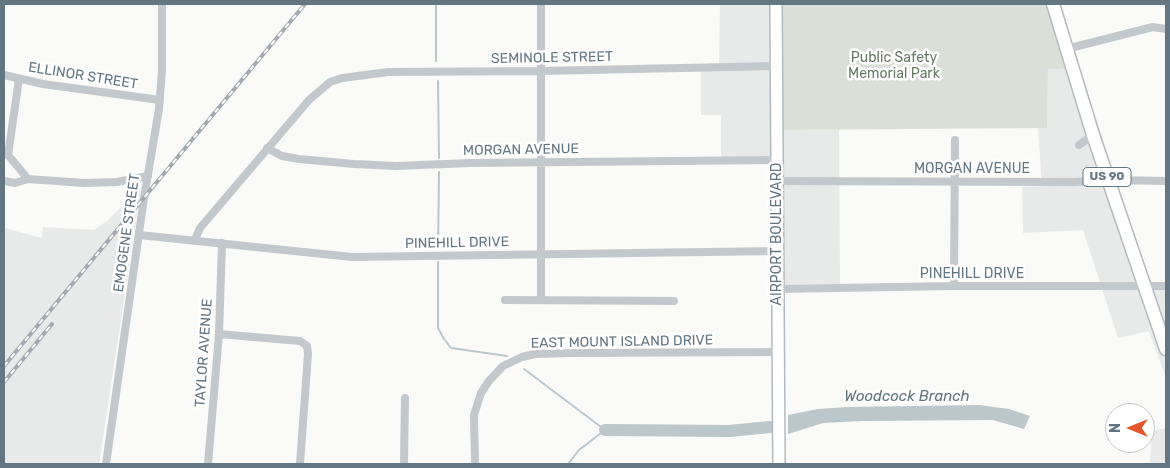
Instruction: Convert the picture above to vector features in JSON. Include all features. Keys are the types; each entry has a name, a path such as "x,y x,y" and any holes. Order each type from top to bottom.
{"main road":[{"name":"AIRPORT BOULEVARD","path":"776,4 779,464"},
{"name":"US 90","path":"1053,4 1093,136 1166,349"}],"street":[{"name":"EMOGENE STREET","path":"106,464 160,100 162,4"},
{"path":"541,4 541,300"},
{"path":"1066,49 1153,26 1166,29"},
{"name":"SEMINOLE STREET","path":"267,148 309,100 330,82 342,78 388,72 776,66"},
{"name":"ELLINOR STREET","path":"4,75 111,94 160,100"},
{"path":"4,162 8,155 19,79"},
{"path":"1079,145 1093,136"},
{"path":"954,140 954,286"},
{"path":"195,240 200,228 267,148"},
{"name":"MORGAN AVENUE","path":"267,148 282,156 299,160 396,166 470,163 777,160"},
{"path":"8,155 28,179"},
{"path":"4,181 15,183 28,179 84,183 109,182 148,176"},
{"name":"MORGAN AVENUE","path":"778,180 954,182 1166,181"},
{"name":"PINEHILL DRIVE","path":"139,235 352,256 777,251"},
{"name":"TAYLOR AVENUE","path":"208,464 219,334 222,243"},
{"name":"PINEHILL DRIVE","path":"777,289 954,286 1166,286"},
{"path":"505,300 674,301"},
{"path":"219,334 300,341 307,346 300,464"},
{"name":"EAST MOUNT ISLAND DRIVE","path":"475,464 474,415 481,393 503,366 522,356 535,354 778,352"},
{"path":"404,464 405,398"}],"shaded area":[{"path":"720,4 771,4 772,130 839,129 840,284 772,285 772,159 721,158 721,115 701,115 701,64 719,63"},
{"path":"1048,68 1080,68 1149,283 1166,283 1166,378 1149,331 1118,338 1083,230 1023,233 1022,187 1042,186 1038,128 1047,127"},
{"path":"141,187 99,464 4,464 4,228 42,238 43,227 94,230 108,220"},
{"path":"979,405 1009,409 1030,416 1024,429 993,420 863,421 823,423 788,434 788,415 818,409"},
{"path":"1166,428 1166,464 1150,464 1151,453 1155,453 1155,430"}],"green space":[{"name":"Public Safety Memorial Park","path":"776,4 1053,4 1072,68 1048,69 1047,128 777,130"}],"waterway":[{"path":"436,4 436,61"},
{"path":"438,81 439,158"},
{"path":"438,249 439,172"},
{"path":"438,262 438,328 444,339 451,348 507,356"},
{"path":"524,369 605,430 579,450 568,464"},
{"name":"Woodcock Branch","path":"605,430 729,431 770,427"}],"railway":[{"path":"4,366 305,4"},
{"path":"4,382 52,324"}]}
